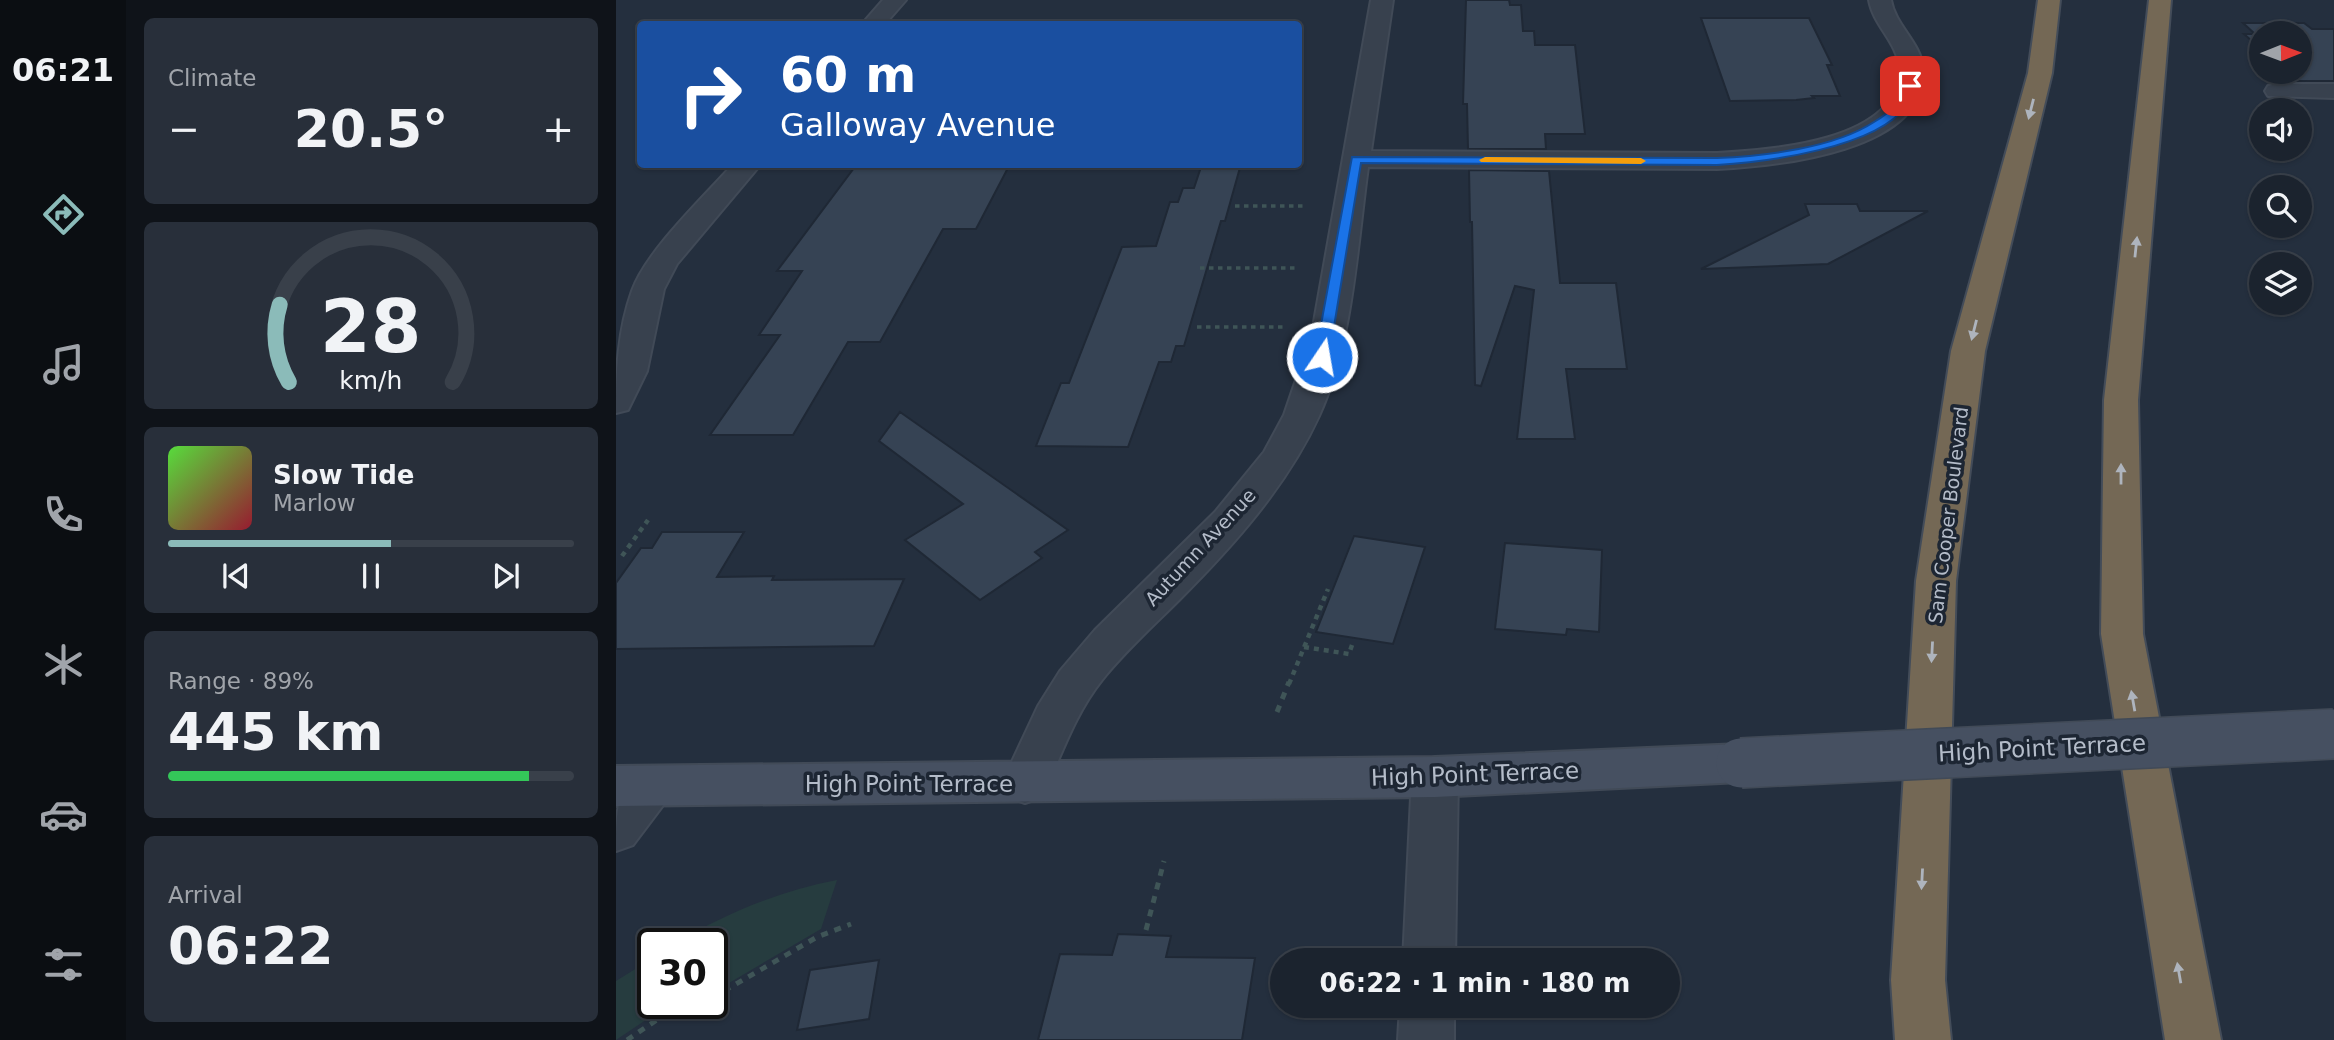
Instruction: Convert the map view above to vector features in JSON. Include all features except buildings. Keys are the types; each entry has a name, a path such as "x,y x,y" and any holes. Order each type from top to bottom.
{"highway":[{"name":"Sam Cooper Boulevard","path":"1923,1040 1918,980 1936,581 1968,351 2040,73 2049,0"},
{"path":"2160,0 2121,400 2122,634 2193,1040"}],"street":[{"path":"876,21 895,0"},
{"name":"Autumn Avenue","path":"1025,783 1064,699 1076,681 1116,635 1175,579 1242,506 1286,447 1302,415 1322,357 1382,0"},
{"path":"1356,159 1717,161 1761,159 1843,140 1877,125 1901,106 1910,86 1911,67 1908,57 1889,25 1880,0"},
{"path":"2277,91 2334,91"},
{"path":"616,402 630,372 648,289 664,261 745,168"},
{"name":"High Point Terrace","path":"633,786 1435,777 2334,734"},
{"path":"1429,948 1435,777"},
{"path":"616,830 633,786"},
{"path":"1426,1040 1427,1018"}],"path":[{"path":"1235,206 1311,206"},
{"path":"1200,268 1298,268"},
{"path":"1197,327 1286,327"},
{"path":"621,556 648,520"},
{"path":"1277,712 1328,589"},
{"path":"1304,647 1349,654 1353,642"},
{"path":"1146,930 1164,861"},
{"path":"728,989 817,937 851,924"},
{"path":"627,1040 658,1019"}],"green space":[{"path":"837,880 821,929 728,984 728,928 703,928 754,904"},
{"path":"637,968 637,1019 647,1019 616,1040 616,981"}],"slow traffic":[{"path":"1485,160 1641,161"}],"route":[{"path":"1322,357 1340,265 1356,159 1761,159 1803,152 1843,140 1877,125 1901,106 1910,86"}]}
